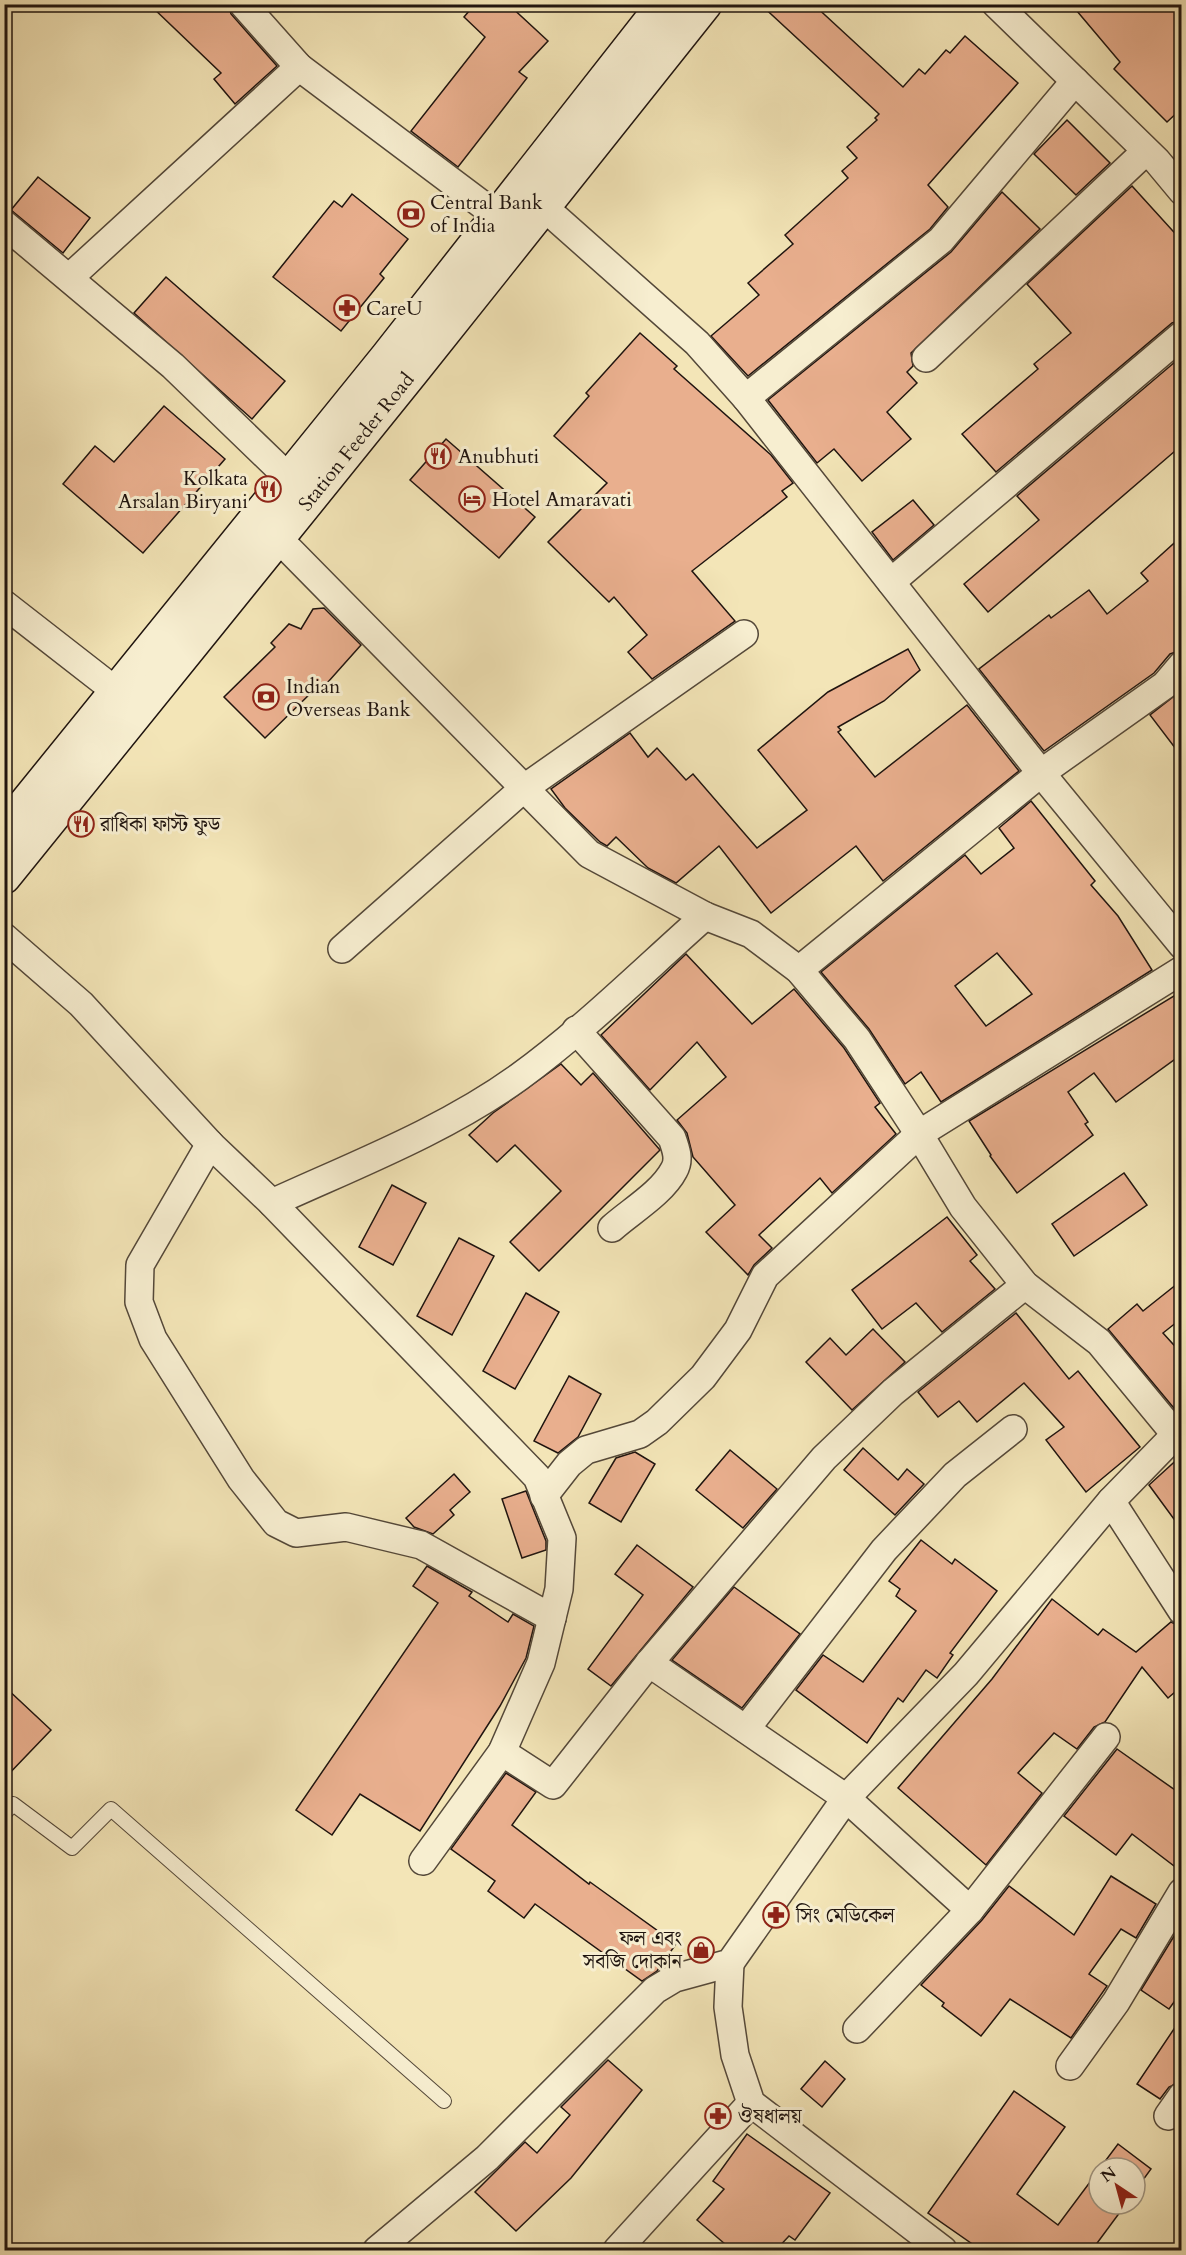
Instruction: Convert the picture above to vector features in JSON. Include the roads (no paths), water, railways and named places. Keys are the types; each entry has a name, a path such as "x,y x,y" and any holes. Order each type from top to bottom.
{"street":[{"path":"243,4 299,67 496,215"},
{"name":"Station Feeder Road","path":"4,830 117,692 268,527 289,478 496,215 533,197 664,4"},
{"name":"Station Feeder Road","path":"4,877 268,527 533,197 705,4"},
{"path":"996,4 1146,151 1182,191"},
{"path":"69,278 299,67"},
{"path":"746,398 941,240 1075,81"},
{"path":"926,358 1146,151"},
{"path":"533,197 697,343 746,398 1041,773 1182,945"},
{"path":"4,224 173,366 289,478"},
{"path":"891,582 1182,335"},
{"path":"268,527 589,854 705,916 751,934 799,970 857,1039 963,1207 1025,1286 1100,1342 1178,1431 1111,1501 966,1674 846,1798 730,1963 728,2007 735,2055 750,2103 943,2250"},
{"path":"4,604 117,692"},
{"path":"342,949 523,789 744,634"},
{"path":"799,970 1041,773 1165,685 1182,665"},
{"path":"272,1203 436,1128 518,1077 576,1030 705,916"},
{"path":"4,937 81,1004 210,1144 272,1203 537,1477 562,1538 559,1589 541,1663 502,1752 423,1861"},
{"path":"544,1496 569,1464 586,1450 640,1434 664,1415 703,1377 738,1330 765,1276 919,1134 1182,970"},
{"path":"576,1030 672,1138 677,1153 675,1169 663,1185 612,1228"},
{"path":"210,1144 140,1265 139,1302 153,1340 241,1479 276,1523 296,1533 346,1527 421,1545 552,1618"},
{"path":"502,1752 553,1785 649,1663 824,1458 893,1392 1025,1286"},
{"path":"746,1729 885,1550 955,1475 1013,1429"},
{"path":"1111,1501 1182,1611"},
{"path":"649,1663 846,1798 970,1910"},
{"path":"857,2029 970,1910 1106,1737"},
{"path":"1070,2066 1116,2002 1182,1892"},
{"path":"376,2250 487,2158 655,1990 686,1974 730,1963"},
{"path":"617,2250 750,2103"}],"lane":[{"path":"4,1814 13,1804 72,1848 111,1809 444,2101"}],"place":[{"name":"Central Bank of India","path":"411,214"},
{"name":"CareU","path":"347,308"},
{"name":"Anubhuti","path":"438,456"},
{"name":"Kolkata Arsalan Biryani","path":"268,489"},
{"name":"Hotel Amaravati","path":"472,499"},
{"name":"Indian Overseas Bank","path":"266,697"},
{"name":"রাধিকা ফাস্ট ফুড","path":"81,824"},
{"name":"সিং মেডিকেল","path":"776,1915"},
{"name":"ফল এবং সবজি দোকান","path":"701,1950"},
{"name":"ঔষধালয়","path":"718,2116"}]}
